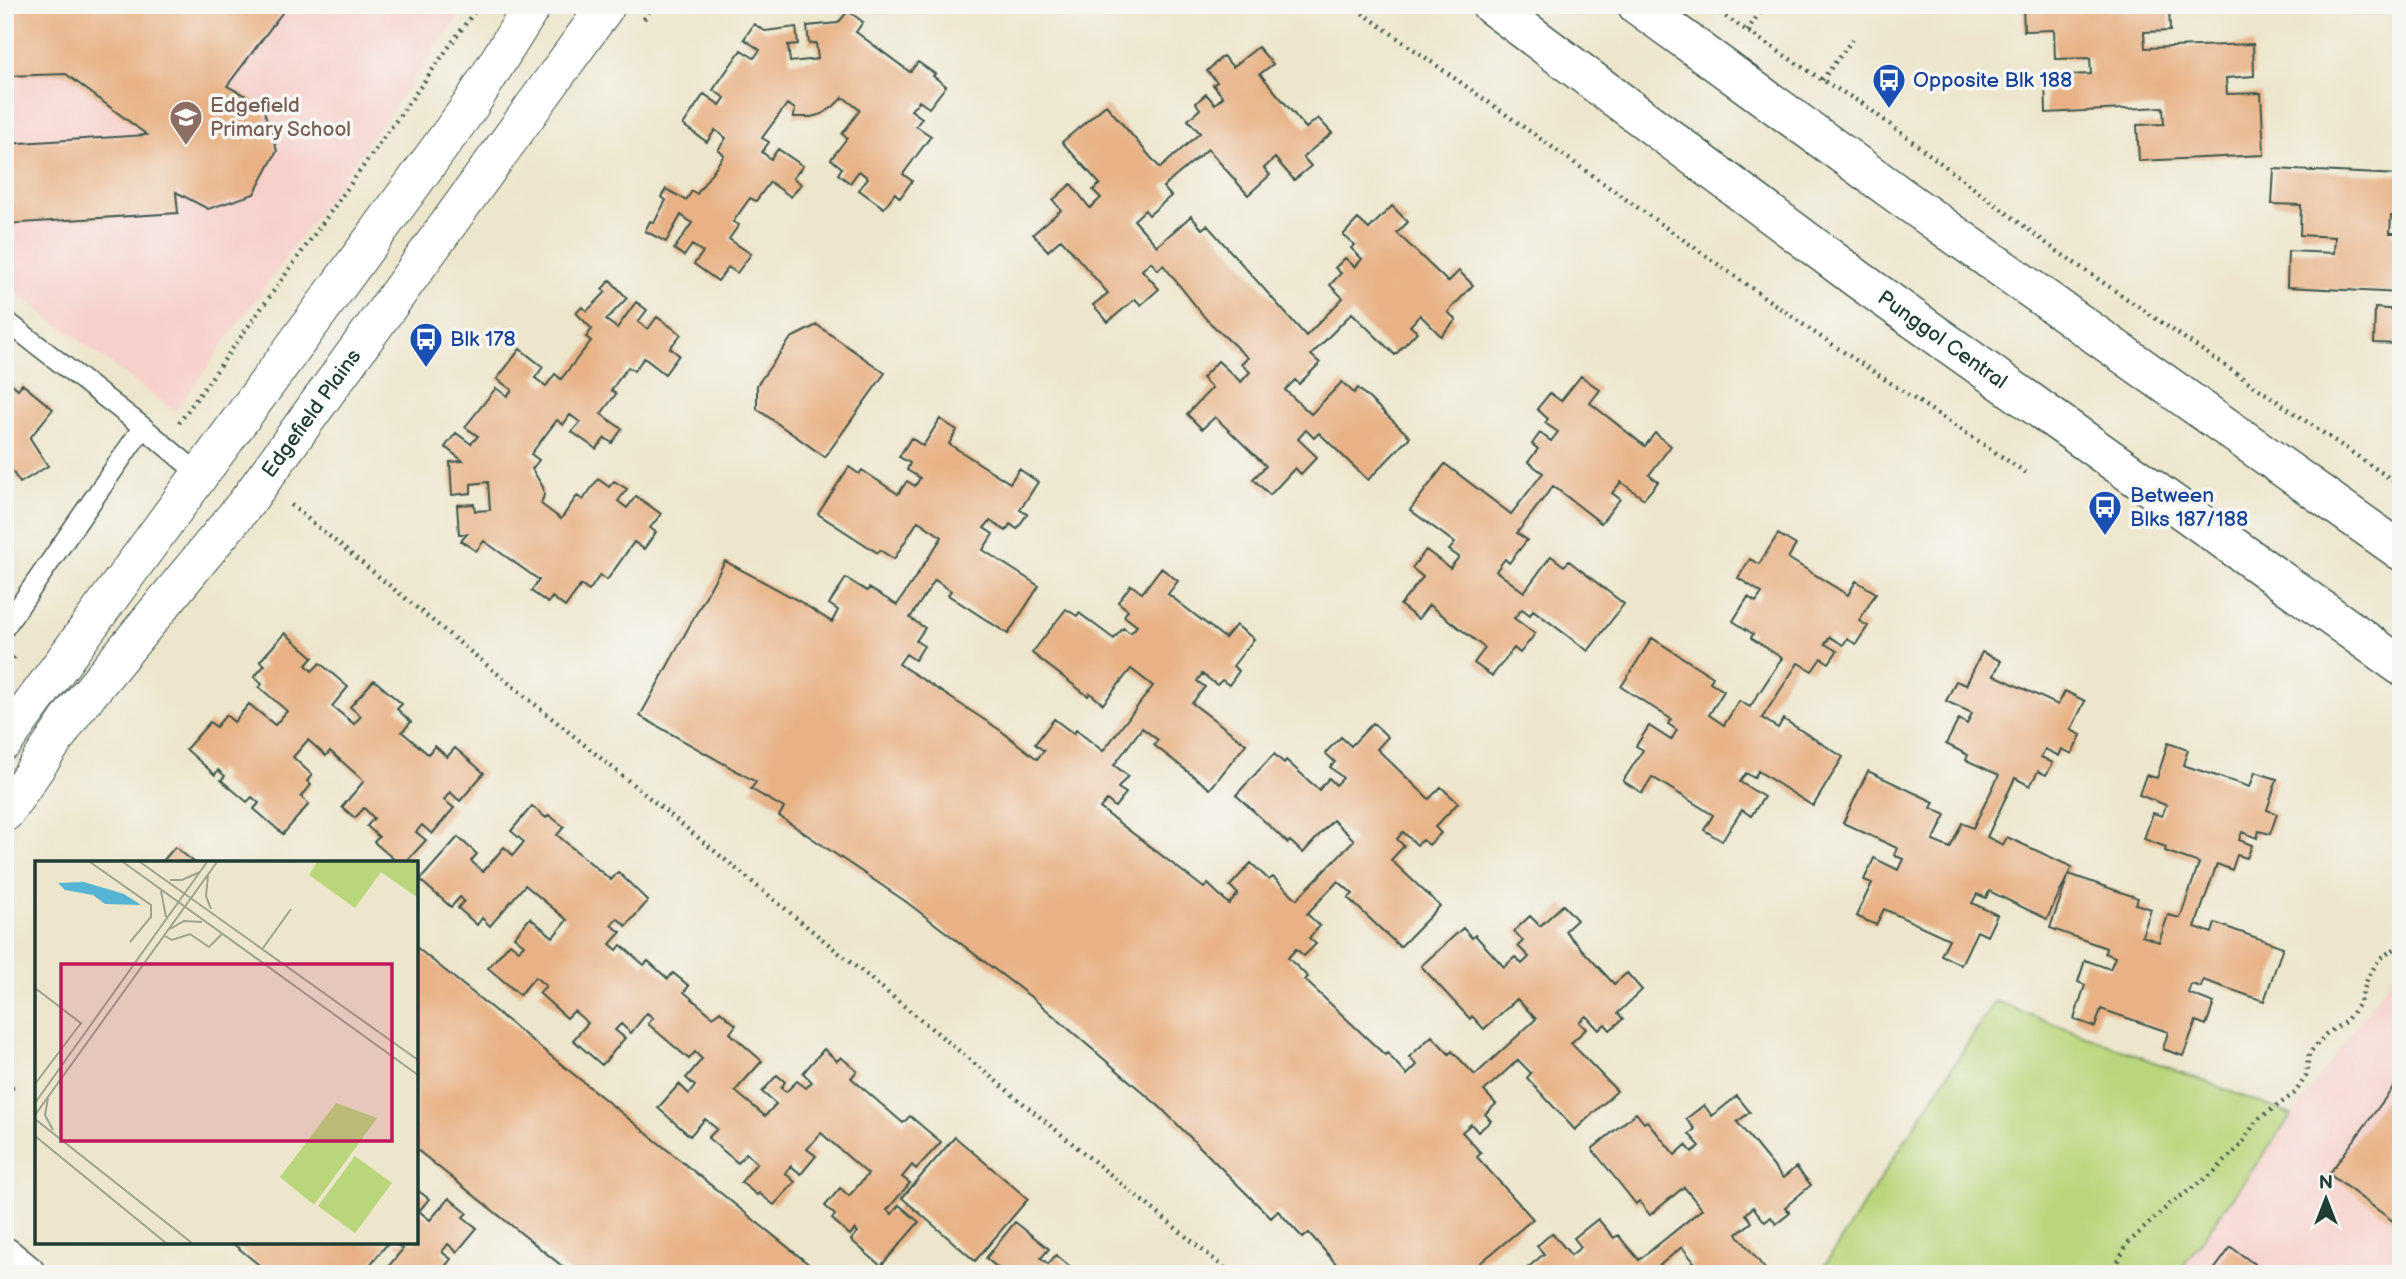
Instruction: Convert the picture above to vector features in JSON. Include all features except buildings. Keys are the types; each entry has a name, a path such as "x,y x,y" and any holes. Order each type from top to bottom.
{"main road":[{"name":"Punggol Central","path":"1491,5 1859,280 2401,666"},
{"path":"1637,5 1907,201 2401,551"},
{"path":"5,1257 26,1274"}],"street":[{"path":"5,741 470,106 533,5"},
{"name":"Edgefield Plains","path":"5,813 74,712 246,503 607,5"}],"lane":[{"path":"5,320 144,426 200,475"},
{"path":"5,628 144,426"}],"path":[{"path":"164,445 480,5"},
{"path":"1350,5 1818,335 2028,474"},
{"path":"1708,5 1863,104 2054,249 2401,486"},
{"path":"1747,31 1765,5"},
{"path":"1822,80 1853,38"},
{"path":"282,498 1232,1274"},
{"path":"5,670 22,645"},
{"path":"2112,1274 2127,1244 2170,1204 2212,1174 2241,1145 2257,1119 2295,1093 2306,1076 2309,1054 2326,1034 2346,1021 2360,1002 2368,978 2380,958 2401,945"},
{"path":"5,1089 14,1087"},
{"path":"188,1274 195,1266"}],"shaded area":[{"name":"Edgefield Primary School","path":"5,5 467,5 175,412 5,285"},
{"path":"2401,964 2401,1274 2177,1274 2292,1115"}],"green space":[{"path":"1995,1001 2292,1115 2177,1274 1819,1274"}],"place":[{"name":"Opposite Blk 188","path":"1889,110"},
{"name":"Edgefield Primary School","path":"186,147"},
{"name":"Blk 178","path":"426,369"},
{"name":"Between Blks 187/188","path":"2105,537"}]}
